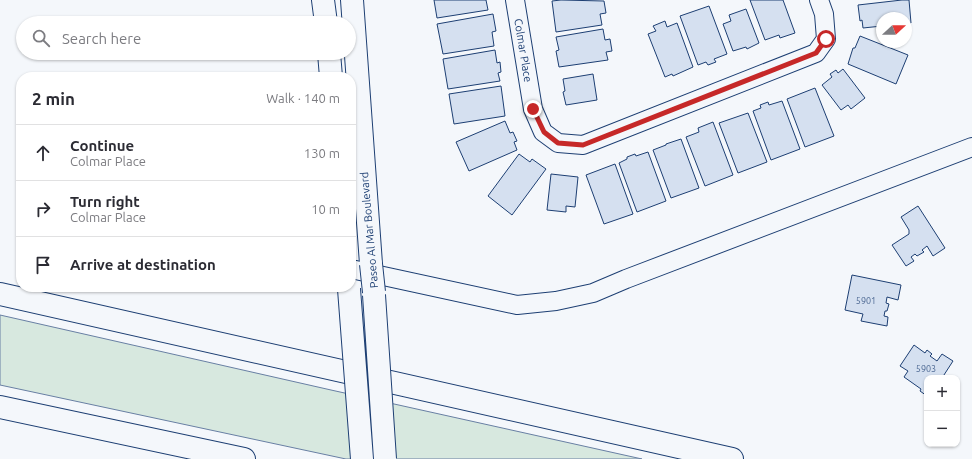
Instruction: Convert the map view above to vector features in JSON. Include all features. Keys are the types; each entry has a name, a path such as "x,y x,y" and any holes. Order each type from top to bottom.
{"main road":[{"path":"323,0 325,16"},
{"name":"Paseo Al Mar Boulevard","path":"352,0 353,16"},
{"path":"330,60 331,72"},
{"name":"Paseo Al Mar Boulevard","path":"356,60 385,459"},
{"path":"349,292 362,459"},
{"path":"0,294 732,459"},
{"path":"0,407 244,459"}],"street":[{"name":"Colmar Place","path":"515,0 533,109 544,132 558,143 583,145 816,53 826,39 824,14 819,0"},
{"path":"356,270 517,305 556,301 593,293 972,147"}],"shaded area":[{"path":"0,315 642,459 346,459 0,385"}],"building":[{"path":"434,0 486,0 488,10 437,18"},
{"path":"750,0 783,0 795,33 780,38 779,35 765,40"},
{"path":"909,0 910,12 876,12 876,27 863,28 862,20 860,21 858,5"},
{"path":"552,1 604,1 606,13 600,14 602,25 556,32"},
{"path":"709,6 727,54 714,59 716,62 708,65 706,62 698,65 680,16"},
{"path":"746,9 759,43 747,49 746,47 733,51 723,24 731,21 729,15"},
{"path":"493,14 496,31 492,32 494,46 443,54 437,24"},
{"path":"665,21 667,27 677,23 693,67 673,76 672,74 665,77 648,34 656,31 653,26"},
{"path":"603,29 605,40 610,39 612,51 606,52 608,60 559,67 556,51 559,50 556,37"},
{"path":"860,36 876,42 876,48 890,48 908,55 896,84 848,64 853,48 855,48"},
{"path":"495,50 497,63 500,62 501,72 498,73 500,81 448,89 443,59"},
{"path":"843,69 865,98 851,109 848,105 841,110 822,85 832,77 830,74 836,70 838,73"},
{"path":"593,74 597,100 566,105 563,92 565,91 563,79"},
{"path":"501,86 505,116 454,124 449,94"},
{"path":"815,88 834,136 805,147 787,99"},
{"path":"782,101 800,149 771,160 753,111 761,108 760,105 768,102 769,105"},
{"path":"748,113 767,162 738,173 719,123"},
{"path":"505,121 510,133 513,132 517,141 514,142 517,150 469,171 456,142"},
{"path":"713,122 733,175 705,186 686,137 699,132 698,128"},
{"path":"681,139 699,188 671,198 653,150"},
{"path":"648,152 666,201 637,212 619,163 627,159 627,157"},
{"path":"519,154 530,162 532,159 546,169 512,215 488,196"},
{"path":"615,164 633,214 604,224 586,175"},
{"path":"551,174 578,177 575,207 566,206 566,212 547,210"},
{"path":"918,206 945,248 933,256 927,246 922,250 924,252 917,256 915,254 911,257 914,261 906,266 892,245 909,234 909,230 901,217"},
{"path":"852,275 901,285 898,300 887,297 886,303 889,304 884,316 888,317 887,326 861,321 863,314 845,310"},
{"path":"914,345 925,353 927,350 932,354 930,356 937,361 942,354 953,361 944,375 924,375 924,394 920,391 921,389 904,377 908,371 900,366"}],"route":[{"path":"533,109 544,132 558,143 583,145 816,53 826,39"}]}
